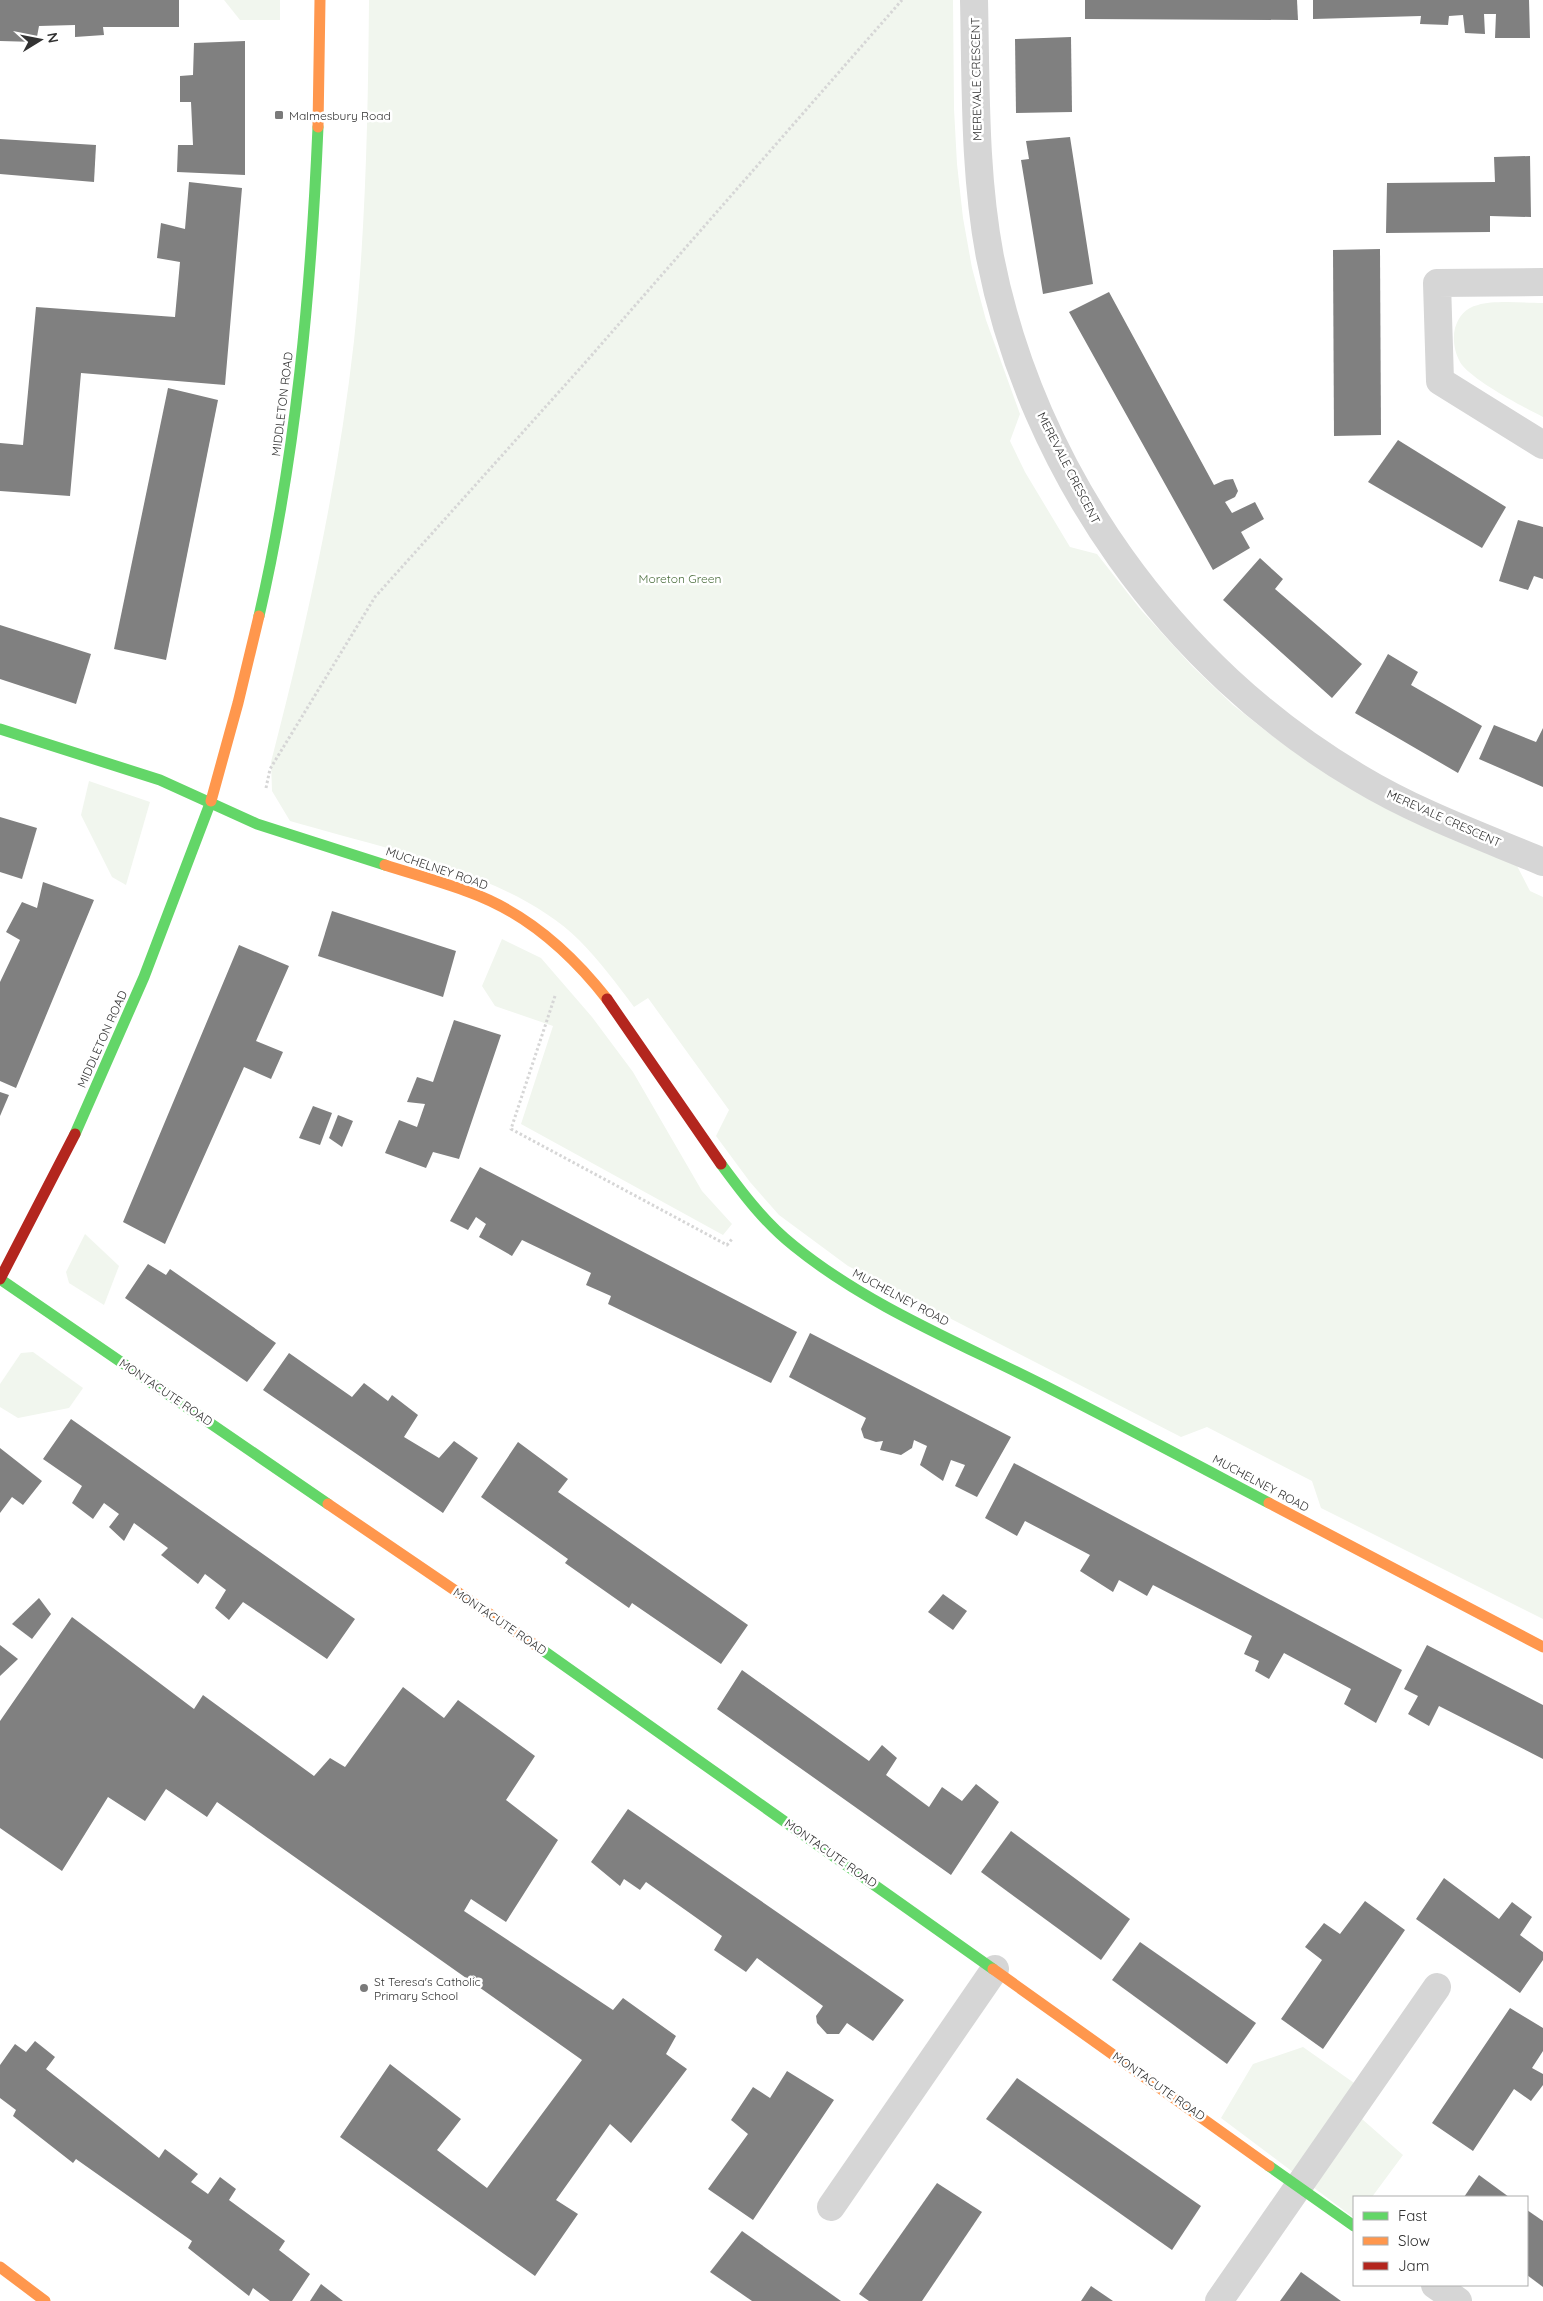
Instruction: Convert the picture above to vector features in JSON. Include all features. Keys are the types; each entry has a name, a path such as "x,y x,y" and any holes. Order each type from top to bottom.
{"street":[{"name":"MIDDLETON ROAD","path":"0,1279 54,1176 141,986 187,869 210,803 258,622 276,539 293,432 307,311 317,186 320,0"},
{"name":"MEREVALE CRESCENT","path":"974,0 976,138 990,258 1011,336 1030,389 1081,498 1113,550 1164,612 1216,667 1271,718 1360,779 1416,809 1543,862"},
{"path":"1543,282 1438,283 1440,381 1543,445"},
{"path":"0,729 160,780 210,803"},
{"name":"MUCHELNEY ROAD","path":"210,803 257,824 471,892 513,912 544,934 568,955 606,997 701,1137 756,1211 801,1251 841,1280 883,1305 1083,1405 1543,1647"},
{"name":"MONTACUTE ROAD","path":"0,1279 636,1714 1353,2225"},
{"path":"831,2207 995,1969"},
{"path":"1219,2301 1437,1987"},
{"path":"0,2267 45,2301"},
{"path":"1436,2286 1458,2301"}],"path":[{"path":"257,824 270,769 375,597 591,356 902,0"},
{"path":"568,955 511,1129 727,1245 756,1211"}],"green space":[{"path":"224,0 280,0 280,20 240,20"},
{"name":"Moreton Green","path":"369,0 953,0 954,109 957,164 963,218 972,268 986,320 1020,414 1010,441 1025,472 1070,547 1097,554 1141,610 1192,666 1233,705 1275,738 1332,775 1516,864 1530,891 1543,897 1543,1619 1321,1508 1312,1481 1207,1427 1181,1437 848,1266 779,1215 750,1182 716,1136 729,1110 648,998 634,1007 608,972 579,940 551,917 518,897 482,880 403,853 290,821 272,791 271,762 297,658 320,553 339,447 354,341 364,213"},
{"path":"1485,303 1543,303 1543,417 1500,394 1469,372 1462,365 1458,357 1454,337 1458,320 1466,310 1473,306"},
{"path":"89,781 150,802 126,885 112,877 81,815"},
{"path":"502,939 541,958 592,1017 633,1072 702,1191 732,1224 723,1235 521,1124 553,1026 495,1006 482,986"},
{"path":"85,1234 119,1266 104,1305 69,1283 66,1272"},
{"path":"33,1352 83,1388 69,1408 18,1418 0,1407 0,1384 21,1353"},
{"path":"1303,2047 1357,2085 1346,2105 1403,2155 1373,2196 1353,2196 1353,2217 1221,2118 1253,2064"}],"building":[{"path":"0,0 179,0 179,27 103,27 104,35 75,37 75,25 39,26 36,42 0,41"},
{"path":"1085,0 1297,0 1298,20 1085,19"},
{"path":"1313,0 1529,0 1530,38 1495,38 1496,14 1484,14 1485,34 1465,33 1463,15 1449,16 1448,25 1420,24 1421,16 1313,19"},
{"path":"1071,37 1072,112 1016,113 1015,39"},
{"path":"245,41 245,175 177,172 178,145 193,145 191,102 180,102 180,76 193,75 194,43"},
{"path":"1070,137 1093,284 1043,294 1021,160 1029,159 1026,141"},
{"path":"0,139 96,145 94,182 0,174"},
{"path":"1530,156 1531,217 1490,216 1490,232 1386,233 1387,183 1495,182 1494,157"},
{"path":"189,182 242,188 225,385 81,373 70,496 0,491 0,443 23,445 36,307 175,317 180,262 157,258 161,223 185,229"},
{"path":"1380,249 1381,435 1334,436 1333,250"},
{"path":"1109,292 1214,485 1233,479 1238,491 1235,497 1225,502 1232,513 1255,502 1264,519 1241,532 1250,548 1213,570 1069,312"},
{"path":"168,388 218,400 166,660 114,649"},
{"path":"1398,440 1506,507 1482,548 1368,482"},
{"path":"1518,520 1543,527 1543,579 1534,576 1528,590 1499,581"},
{"path":"1260,558 1283,579 1275,589 1362,664 1332,698 1223,600"},
{"path":"0,625 91,654 76,704 0,679"},
{"path":"1388,654 1418,672 1411,685 1482,726 1458,773 1355,713"},
{"path":"1494,725 1536,742 1543,728 1543,787 1479,759"},
{"path":"0,817 37,828 22,879 0,872"},
{"path":"43,882 94,900 16,1088 0,1081 0,982 20,940 6,932 22,902 37,908"},
{"path":"332,911 456,951 443,997 318,956"},
{"path":"239,945 289,966 256,1041 283,1052 271,1079 244,1067 165,1244 123,1222"},
{"path":"454,1020 501,1035 459,1159 433,1152 426,1168 385,1153 399,1120 417,1127 425,1104 407,1102 417,1077 433,1082"},
{"path":"0,1092 9,1095 0,1116"},
{"path":"313,1106 332,1113 320,1145 299,1138"},
{"path":"338,1115 353,1121 342,1147 329,1138"},
{"path":"480,1167 797,1332 771,1383 608,1304 611,1296 586,1285 591,1273 522,1240 512,1256 479,1237 486,1224 476,1217 468,1230 450,1221"},
{"path":"148,1264 166,1275 170,1269 276,1343 247,1382 125,1298"},
{"path":"810,1333 1011,1437 977,1497 955,1486 965,1465 951,1460 943,1481 920,1465 927,1446 914,1440 912,1448 901,1455 880,1450 883,1441 876,1442 864,1438 861,1429 866,1418 789,1377"},
{"path":"289,1353 352,1397 364,1383 388,1401 392,1395 418,1415 404,1437 439,1458 454,1441 478,1458 443,1513 263,1390"},
{"path":"71,1419 355,1619 327,1659 243,1602 229,1620 215,1608 226,1590 205,1574 198,1584 161,1555 168,1548 134,1523 124,1541 109,1527 119,1514 104,1503 93,1519 72,1503 82,1486 43,1459"},
{"path":"518,1442 568,1479 558,1492 748,1625 721,1664 632,1603 629,1608 565,1563 568,1559 481,1497"},
{"path":"0,1448 42,1481 23,1505 12,1497 0,1513"},
{"path":"1014,1463 1402,1670 1376,1723 1344,1704 1351,1689 1284,1653 1269,1679 1255,1671 1259,1661 1244,1654 1252,1636 1153,1585 1147,1596 1119,1580 1113,1592 1080,1571 1090,1555 1025,1521 1017,1536 985,1518"},
{"path":"943,1594 967,1611 953,1630 928,1612"},
{"path":"39,1598 51,1614 32,1639 12,1624"},
{"path":"72,1617 194,1709 203,1695 314,1776 330,1758 345,1767 403,1687 444,1718 458,1700 535,1756 506,1800 558,1840 506,1922 471,1899 464,1911 613,2010 623,1998 676,2036 666,2054 687,2069 631,2143 610,2124 556,2200 578,2214 535,2276 340,2137 390,2064 461,2119 437,2150 487,2188 582,2060 217,1802 207,1817 166,1789 145,1821 108,1797 62,1871 0,1828 0,1721"},
{"path":"0,1645 18,1659 0,1676"},
{"path":"1427,1645 1543,1705 1543,1759 1439,1706 1429,1726 1408,1714 1418,1696 1404,1689"},
{"path":"742,1670 869,1761 882,1745 897,1758 886,1775 929,1807 942,1787 962,1801 976,1784 999,1802 951,1875 717,1709"},
{"path":"628,1809 904,2000 873,2041 847,2023 839,2034 827,2034 817,2023 816,2016 823,2006 757,1958 746,1972 714,1950 722,1936 646,1882 640,1890 624,1879 620,1886 591,1862"},
{"path":"1011,1831 1130,1919 1101,1960 981,1872"},
{"path":"1444,1878 1499,1919 1512,1902 1532,1917 1520,1935 1543,1952 1543,1960 1520,1993 1416,1919"},
{"path":"1365,1901 1405,1930 1323,2049 1281,2019 1322,1960 1305,1947 1324,1923 1340,1934"},
{"path":"1140,1942 1256,2023 1227,2064 1112,1980"},
{"path":"1510,2008 1543,2028 1543,2051 1532,2068 1543,2074 1543,2085 1531,2101 1514,2089 1473,2151 1432,2123"},
{"path":"35,2041 55,2057 46,2069 159,2158 165,2149 198,2174 191,2182 208,2194 220,2177 236,2189 229,2200 285,2241 279,2250 310,2274 292,2301 270,2301 253,2288 249,2296 188,2248 192,2241 76,2159 73,2163 13,2116 16,2110 0,2098 0,2065 15,2044 26,2052"},
{"path":"787,2071 834,2100 753,2220 708,2189 748,2134 731,2120 753,2087 770,2098"},
{"path":"1017,2078 1201,2206 1172,2250 986,2119"},
{"path":"1479,2175 1508,2196 1465,2196"},
{"path":"937,2183 982,2212 922,2301 869,2301 859,2294"},
{"path":"1528,2211 1543,2221 1543,2287 1528,2276"},
{"path":"742,2231 841,2301 752,2301 710,2272"},
{"path":"1301,2272 1341,2301 1280,2301"},
{"path":"321,2284 343,2301 310,2301"},
{"path":"1091,2286 1113,2301 1081,2301"}],"traffic: fast":[{"path":"259,616 283,495 300,373 311,250 318,127"},
{"path":"0,729 160,780 257,824 385,865"},
{"path":"75,1134 144,977 211,801"},
{"path":"721,1164 773,1228 794,1246 852,1287 915,1322 1073,1400 1269,1503"},
{"path":"0,1279 328,1504"},
{"path":"541,1649 993,1969"},
{"path":"1269,2166 1353,2225"}],"traffic: slow":[{"path":"318,127 320,0"},
{"path":"211,801 238,703 259,616"},
{"path":"385,865 469,892 490,900 509,911 546,936 562,950 607,999"},
{"path":"1269,1503 1543,1647"},
{"path":"328,1504 541,1649"},
{"path":"993,1969 1269,2166"},
{"path":"0,2267 45,2301"}],"traffic: jam":[{"path":"607,999 721,1164"},
{"path":"0,1279 75,1134"}],"place":[{"name":"Malmesbury Road","path":"279,115"},
{"name":"St Teresa's Catholic Primary School","path":"364,1988"}]}
